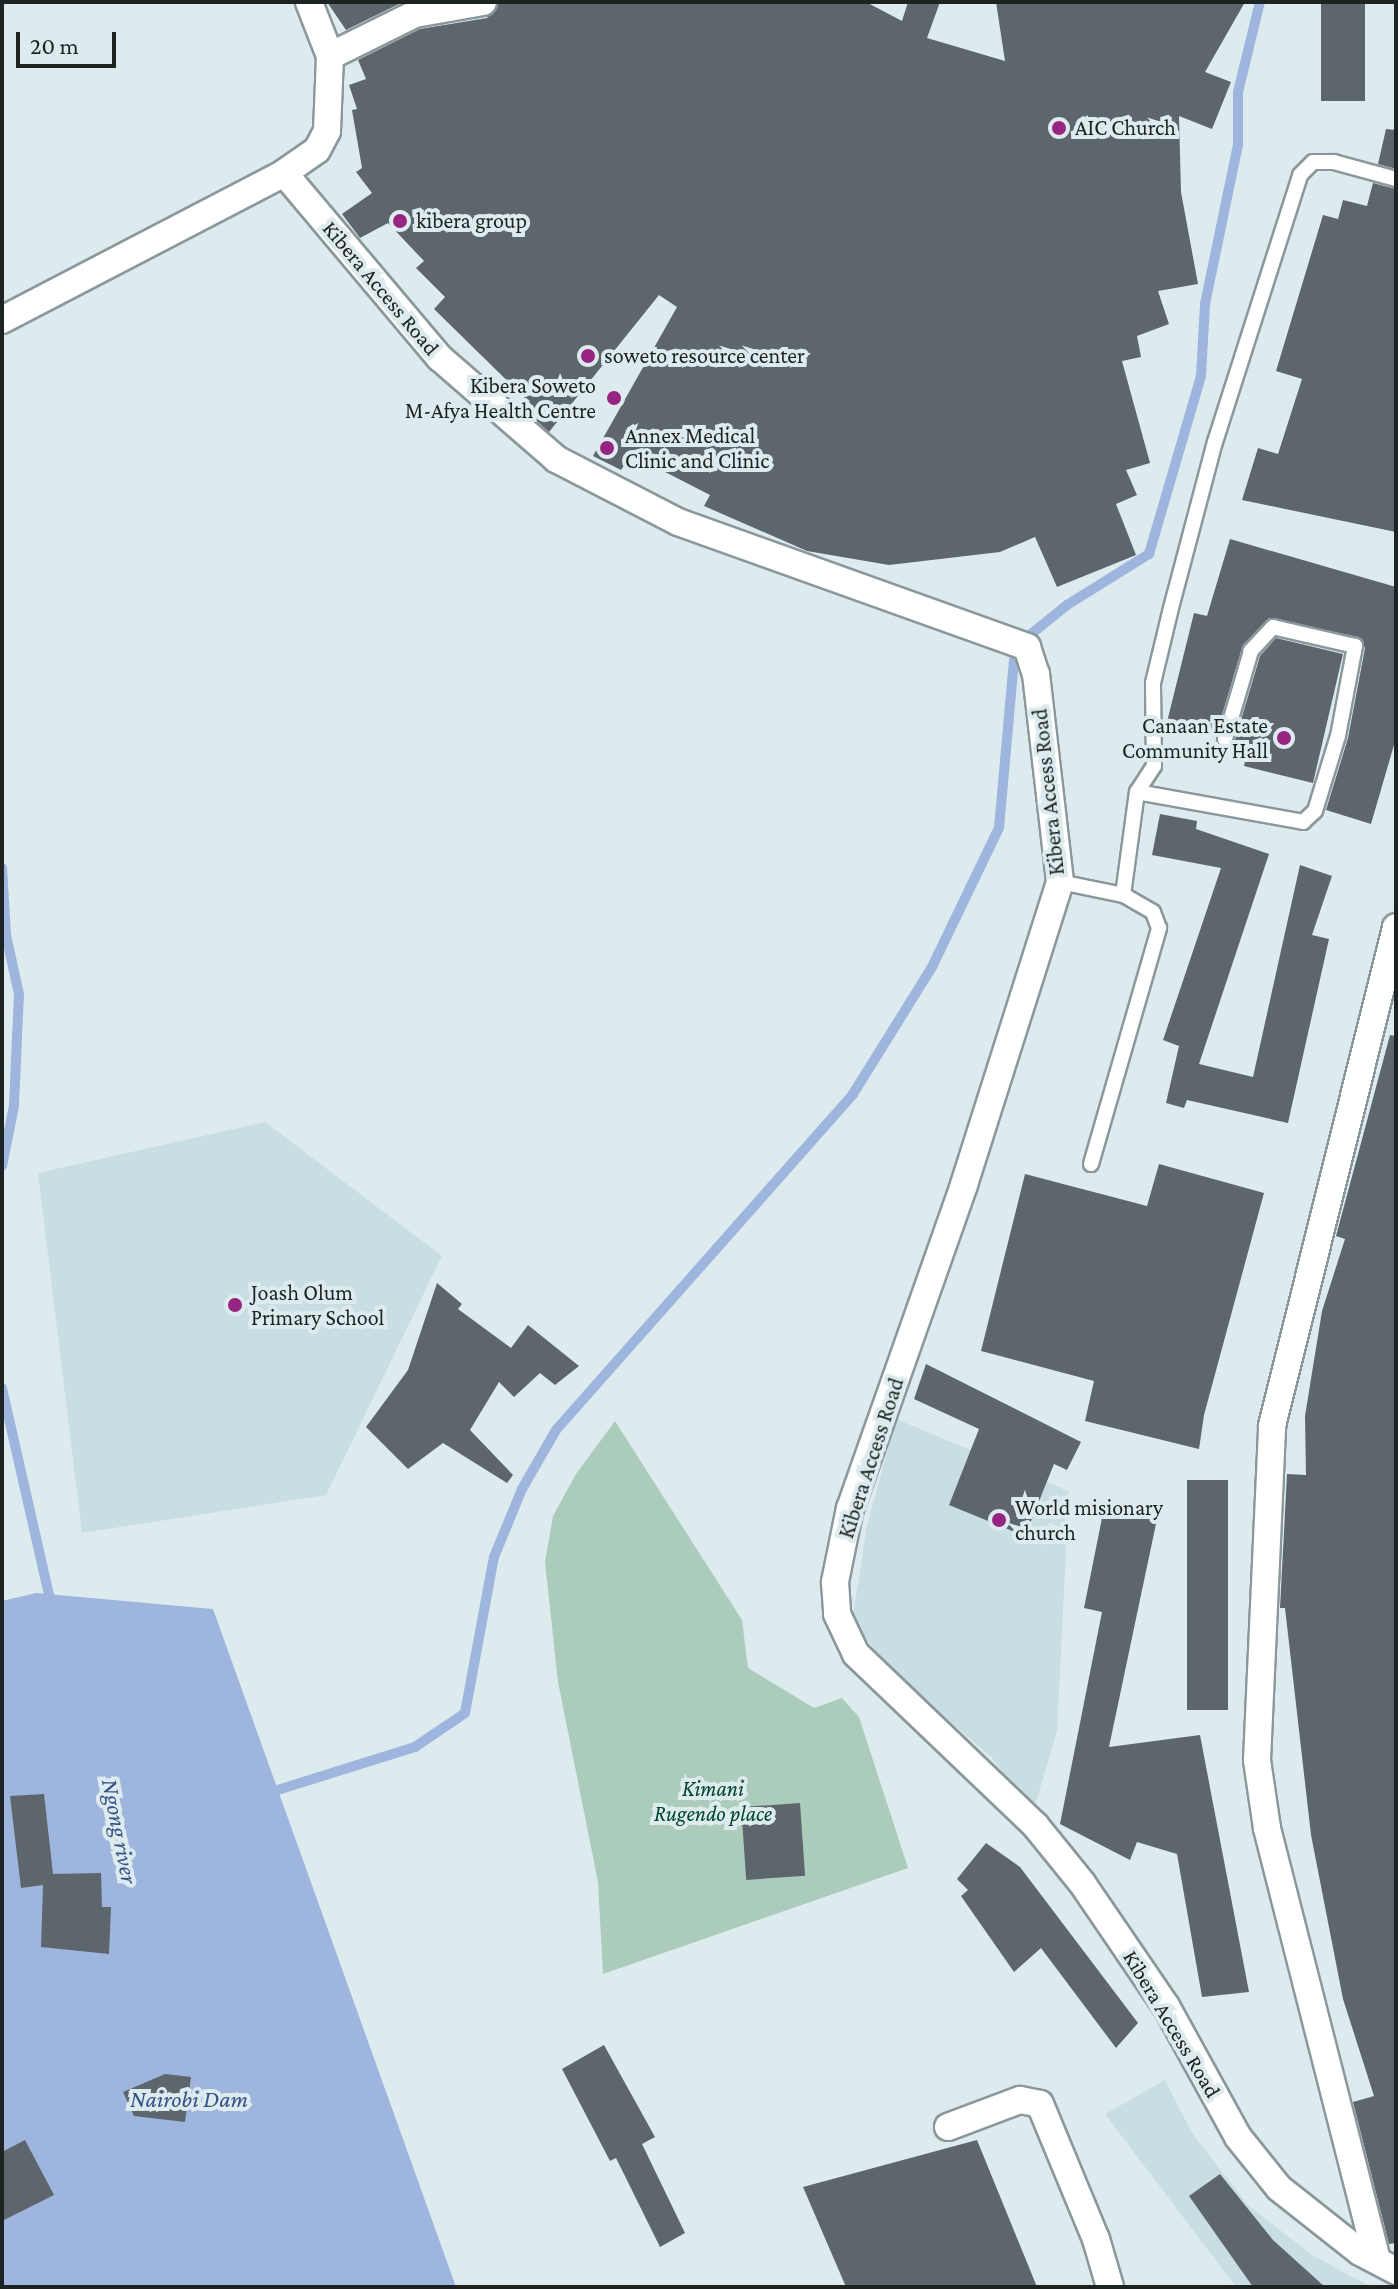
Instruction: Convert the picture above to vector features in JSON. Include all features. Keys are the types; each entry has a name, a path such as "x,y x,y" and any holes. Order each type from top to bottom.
{"street":[{"path":"13,314 307,160 325,140 332,92 330,56 309,2"},
{"path":"330,56 415,14 483,2"},
{"name":"Kibera Access Road","path":"284,173 440,358 556,459 678,522 1018,642 1036,674 1060,882 964,1185 850,1508 835,1582 837,1614 856,1654 1035,1825 1082,1883 1166,2006 1238,2137 1279,2188 1387,2266"},
{"path":"1387,2266 1267,1828 1257,1760 1272,1426 1364,1039 1396,927"},
{"path":"948,2127 1020,2100 1040,2104 1096,2239 1110,2287"}],"lane":[{"path":"1123,895 1137,792 1154,766 1153,683 1171,608 1215,442 1300,175 1313,162 1334,162 1396,179"},
{"path":"1137,792 1303,822 1315,811 1338,736 1355,646 1273,627 1251,651 1225,739"},
{"path":"1060,882 1123,895 1153,912 1159,928 1091,1164"}],"shaded area":[{"name":"Joash Olum Primary School","path":"265,1122 442,1256 326,1495 82,1533 38,1173"},
{"path":"896,1419 1069,1491 1057,1731 1033,1812 992,1758 887,1666 852,1621 867,1526"},
{"path":"1165,2080 1192,2133 1248,2205 1312,2255 1371,2287 1236,2287 1105,2114"}],"green space":[{"name":"Kimani Rugendo place","path":"615,1421 742,1620 748,1668 814,1708 842,1698 859,1717 908,1868 603,1974 598,1882 558,1682 545,1562 553,1516 576,1474"}],"water":[{"name":"Nairobi Dam","path":"36,1593 213,1609 456,2287 2,2287 2,1601"}],"building":[{"path":"327,2 403,2 346,30"},
{"path":"499,2 866,2 902,21 908,2 940,2 927,38 1005,61 996,2 1245,2 1205,72 1231,82 1212,129 1179,116 1181,192 1198,284 1158,291 1169,324 1137,336 1141,357 1122,361 1150,463 1126,470 1137,495 1116,504 1136,555 1057,587 1035,537 1000,552 889,565 807,551 704,506 710,495 632,455 621,470 593,456 677,307 659,295 549,432 528,413 533,406 434,309 445,297 416,268 424,261 388,223 360,238 342,214 372,193 356,172 362,168 352,110 357,109 349,85 366,79 358,60 420,29 487,18"},
{"path":"1321,2 1365,2 1365,101 1321,101"},
{"path":"1386,129 1396,130 1396,169 1378,164"},
{"path":"1373,183 1396,189 1396,532 1242,500 1258,448 1278,454 1302,379 1276,371 1323,215 1338,219 1343,200 1367,206"},
{"path":"1230,539 1396,587 1396,738 1371,824 1326,810 1348,738 1365,648 1358,637 1269,618 1242,648 1216,735 1167,722 1194,613 1207,616"},
{"path":"1276,638 1343,654 1313,783 1244,766 1249,743 1235,740 1260,656"},
{"path":"1160,814 1197,821 1196,829 1269,854 1199,1064 1253,1077 1300,865 1332,876 1312,935 1329,939 1288,1123 1187,1100 1184,1108 1166,1103 1179,1046 1163,1040 1221,868 1152,855"},
{"path":"1390,1035 1396,1036 1396,2243 1389,2244 1353,2102 1374,2096 1343,1999 1311,1835 1285,1608 1280,1608 1287,1474 1306,1475 1305,1416 1322,1311 1345,1239 1336,1236"},
{"path":"1159,1164 1264,1193 1204,1415 1199,1449 1085,1421 1094,1381 981,1351 1025,1174 1147,1206"},
{"path":"437,1283 462,1304 458,1309 511,1348 528,1325 579,1366 555,1385 540,1373 514,1397 499,1382 470,1430 513,1475 507,1483 443,1443 408,1469 366,1427 408,1370"},
{"path":"926,1364 1081,1442 1067,1470 1054,1464 1025,1536 949,1505 979,1429 914,1399"},
{"path":"1187,1480 1228,1480 1228,1710 1187,1710"},
{"path":"1104,1508 1157,1519 1109,1747 1200,1735 1249,1992 1202,1997 1177,1854 1137,1842 1130,1860 1060,1824 1102,1612 1084,1608"},
{"path":"44,1794 53,1874 101,1873 102,1907 111,1907 109,1954 41,1947 43,1885 21,1888 10,1796"},
{"path":"800,1803 805,1876 746,1880 741,1807"},
{"path":"986,1843 1020,1867 1138,2023 1116,2048 1041,1948 1014,1972 961,1896 968,1890 957,1879"},
{"path":"604,2045 655,2137 642,2144 685,2233 660,2247 616,2158 610,2161 562,2069"},
{"path":"165,2074 191,2077 185,2122 134,2116 123,2092"},
{"path":"25,2140 54,2195 2,2221 2,2152"},
{"path":"977,2140 1037,2287 846,2287 803,2187"},
{"path":"1220,2174 1273,2240 1325,2287 1253,2287 1189,2196"}],"waterway":[{"path":"268,1793 415,1747 465,1713 494,1557 522,1489 556,1430 853,1094 932,967 999,828 1015,647 1067,605 1149,554 1201,376 1205,304 1238,145 1238,92 1260,2"},
{"name":"Ngong river","path":"2,868 6,935 19,994 14,1106 2,1166"},
{"name":"Ngong river","path":"2,1388 51,1604"}],"place":[{"name":"AIC Church","path":"1059,128"},
{"name":"kibera group","path":"400,221"},
{"name":"soweto resource center","path":"588,356"},
{"name":"Kibera Soweto M-Afya Health Centre","path":"614,398"},
{"name":"Annex Medical Clinic and Clinic","path":"607,448"},
{"name":"Canaan Estate Community Hall","path":"1284,738"},
{"name":"Joash Olum Primary School","path":"235,1305"},
{"name":"World misionary church","path":"999,1520"}]}
